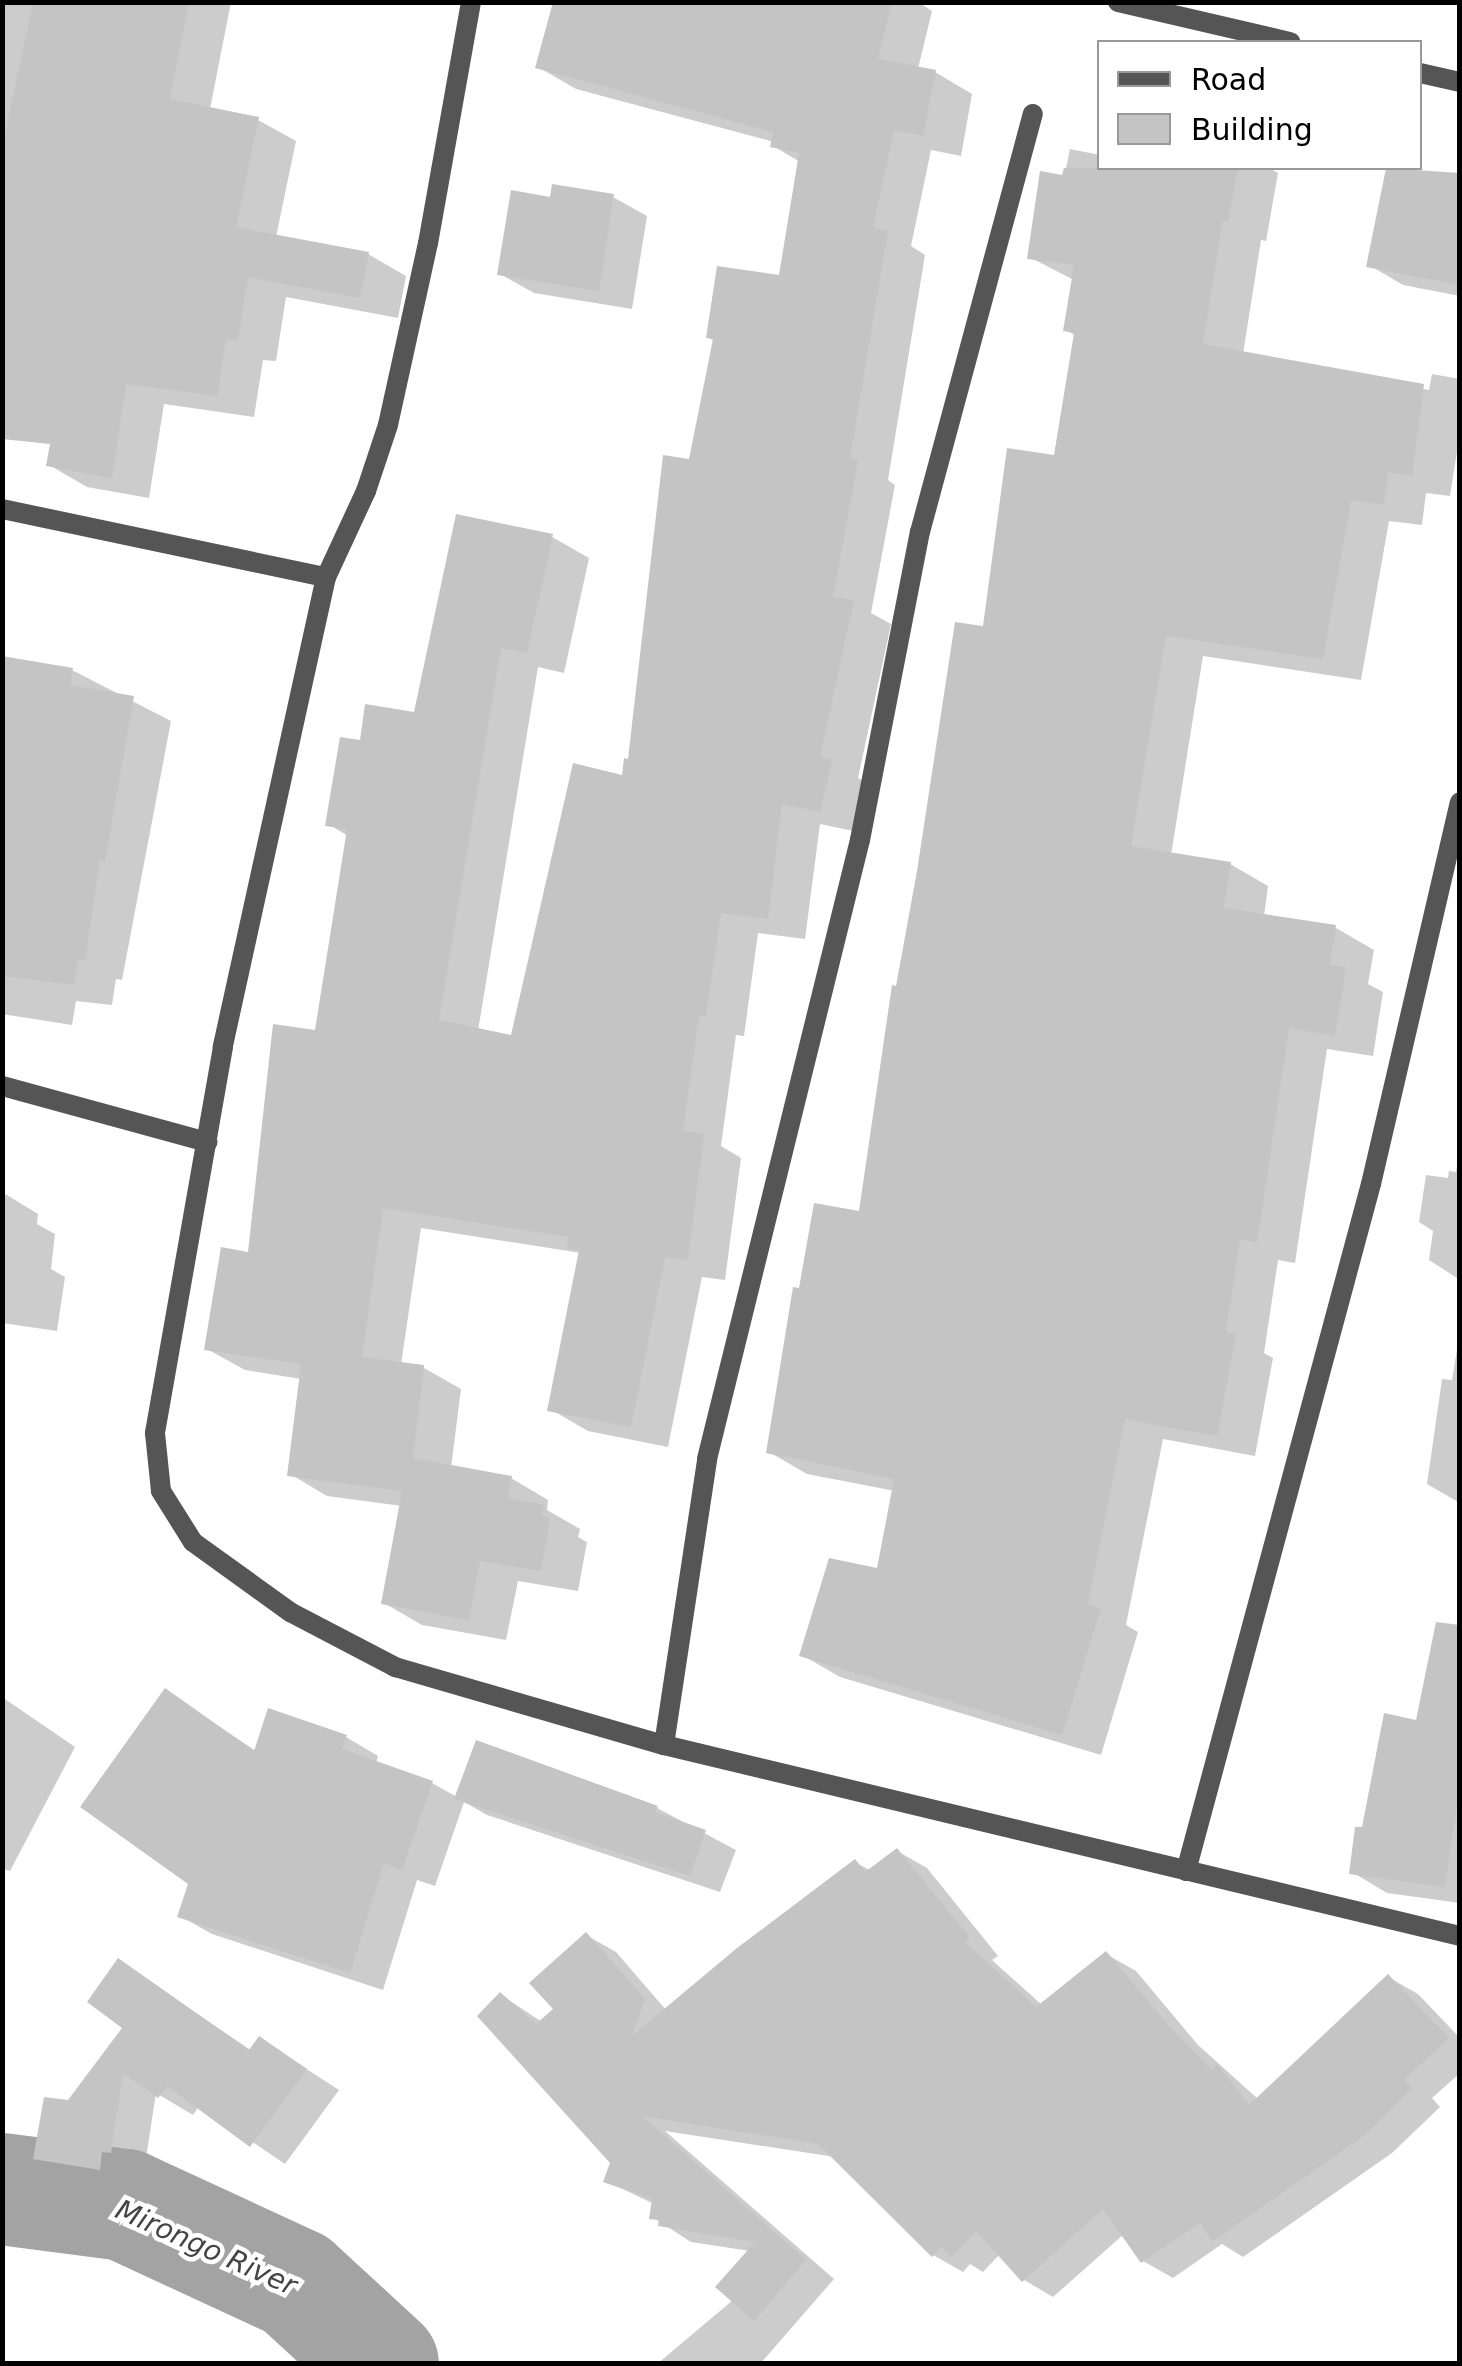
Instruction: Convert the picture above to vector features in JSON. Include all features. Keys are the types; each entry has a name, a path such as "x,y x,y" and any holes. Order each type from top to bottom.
{"street":[{"path":"471,2 428,243 388,424 366,491 326,578 223,1047 156,1433 161,1491 193,1542 290,1612 396,1667 664,1745 1460,1936"},
{"path":"1118,2 1281,40"},
{"path":"1422,73 1460,82"},
{"path":"664,1745 708,1459 860,840 920,532 1033,114"},
{"path":"2,510 326,578"},
{"path":"1186,1870 1371,1184 1460,802"},
{"path":"2,1086 207,1142"}],"building":[{"path":"33,2 189,2 170,99 259,117 236,227 369,252 360,298 248,277 238,341 226,339 217,396 126,384 112,478 46,466 50,444 2,439 2,148"},
{"path":"553,2 892,2 878,59 936,70 923,136 894,130 873,228 888,231 850,459 858,460 833,597 854,600 820,757 832,760 820,812 782,804 768,919 721,913 706,1016 699,1015 683,1131 704,1134 688,1260 665,1257 631,1427 547,1411 579,1250 567,1249 568,1237 383,1208 362,1357 424,1365 413,1458 512,1476 508,1498 544,1505 541,1516 550,1518 541,1571 480,1561 469,1620 381,1604 402,1491 287,1476 301,1364 204,1350 221,1247 248,1252 273,1024 315,1030 347,829 325,826 340,737 360,740 365,704 414,712 456,514 553,534 527,653 501,648 439,1020 511,1035 573,763 622,775 624,758 628,759 663,455 689,459 713,339 706,338 717,266 779,275 799,153 770,147 773,132 535,68"},
{"path":"1064,168 1238,170 1228,221 1223,220 1203,344 1424,384 1412,476 1388,472 1384,505 1351,500 1323,659 1166,636 1131,846 1231,862 1224,908 1336,925 1330,965 1346,967 1335,1036 1289,1028 1257,1242 1240,1240 1226,1332 1236,1334 1217,1436 1125,1419 1088,1604 1101,1608 1062,1735 799,1656 829,1558 877,1568 894,1479 766,1453 793,1287 799,1288 814,1203 859,1211 892,985 896,986 917,871 955,622 983,626 1007,448 1054,455 1074,333 1063,331 1074,265 1027,259 1040,171 1062,175"},
{"path":"1386,170 1460,173 1460,285 1366,267"},
{"path":"552,184 614,194 599,291 497,275 511,190 550,197"},
{"path":"2,656 73,668 70,685 134,696 105,861 100,860 85,960 78,959 74,985 2,976"},
{"path":"1436,1622 1460,1625 1460,1784 1445,1887 1349,1874 1355,1827 1362,1827 1384,1713 1416,1720"},
{"path":"165,1688 254,1751 268,1708 347,1735 342,1749 433,1781 402,1870 384,1863 350,1973 177,1917 188,1884 80,1807"},
{"path":"476,1740 658,1806 655,1812 706,1830 690,1876 454,1799"},
{"path":"897,1848 970,1938 965,1942 1036,2007 1106,1951 1168,2025 1211,2069 1217,2064 1249,2105 1388,1974 1449,2038 1404,2080 1412,2089 1362,2137 1212,2242 1200,2223 1141,2263 1103,2209 1022,2282 976,2231 952,2257 941,2247 932,2257 818,2144 642,2116 806,2260 754,2321 715,2287 755,2242 658,2226 659,2220 649,2219 652,2199 603,2182 610,2163 477,2016 500,1992 536,2024 553,2009 529,1983 586,1932 645,1999 632,2036 737,1948 855,1859 865,1872"},
{"path":"118,1958 249,2050 259,2036 307,2069 250,2147 167,2086 158,2098 123,2073 111,2153 102,2152 100,2170 33,2159 44,2097 68,2100 122,2028 87,2002"}],"waterway":[{"name":"Mirongo River","path":"2,2189 125,2205 296,2284 383,2364"}]}
